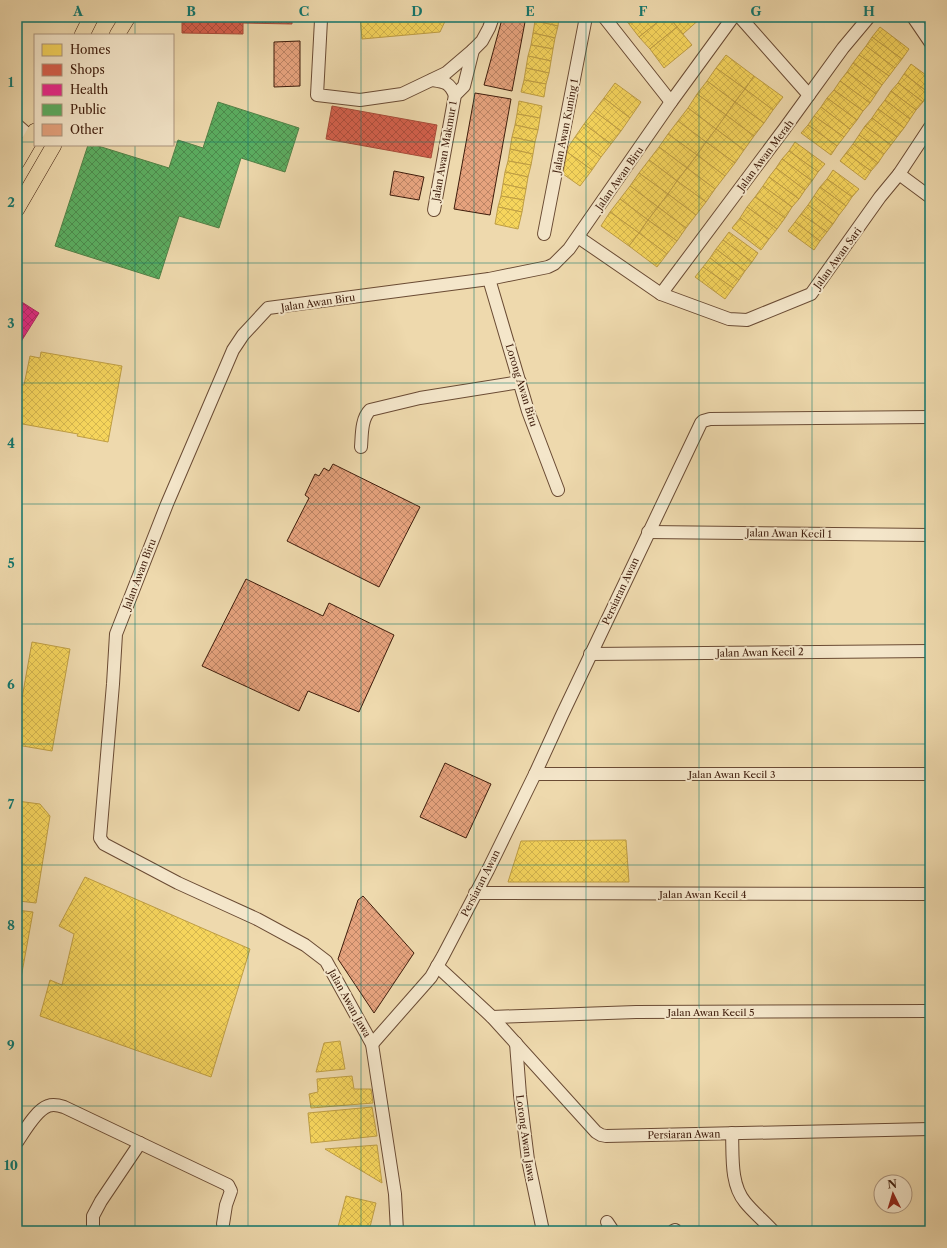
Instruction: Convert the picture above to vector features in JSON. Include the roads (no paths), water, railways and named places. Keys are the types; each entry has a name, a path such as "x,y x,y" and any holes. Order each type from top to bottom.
{"main road":[{"path":"82,34 91,17"},
{"path":"118,34 128,17"},
{"path":"17,162 33,134"},
{"path":"17,209 53,146"}],"street":[{"path":"320,17 317,95 360,100 402,94 446,73 482,41 493,17"},
{"name":"Jalan Awan Kuning 1","path":"544,234 586,17"},
{"path":"604,17 671,102"},
{"name":"Jalan Awan Biru","path":"100,838 116,634 167,504 233,350 243,335 268,308 489,279 550,267 569,249 578,237 671,102 733,17"},
{"path":"740,17 809,96"},
{"name":"Jalan Awan Merah","path":"661,294 809,96 843,48 869,17"},
{"path":"913,17 930,42"},
{"name":"Jalan Awan Makmur 1","path":"434,210 454,95 464,86 473,50"},
{"path":"432,80 442,82 450,86 454,95"},
{"path":"17,125 33,134"},
{"name":"Jalan Awan Sari","path":"578,237 661,294 729,319 747,320 811,294 880,197 899,174 930,127"},
{"path":"899,174 930,197"},
{"name":"Lorong Awan Biru","path":"489,279 528,411 558,490"},
{"path":"360,447 364,419 370,410 420,398 520,382"},
{"name":"Persiaran Awan","path":"372,1044 431,977 437,966 488,870 535,774 648,532 699,426 703,421 706,419 930,417"},
{"name":"Jalan Awan Kecil 1","path":"648,532 930,535"},
{"name":"Jalan Awan Kecil 2","path":"590,654 930,651"},
{"name":"Jalan Awan Kecil 3","path":"535,774 930,774"},
{"name":"Jalan Awan Jawa","path":"100,838 104,844 178,883 257,919 305,945 326,961 372,1044 395,1194 397,1231"},
{"name":"Jalan Awan Kecil 4","path":"475,893 930,894"},
{"name":"Persiaran Awan","path":"437,966 492,1017 596,1132 601,1135 930,1130"},
{"name":"Jalan Awan Kecil 5","path":"492,1017 636,1012 930,1011"},
{"name":"Lorong Awan Jawa","path":"516,1044 520,1095 528,1160 543,1231"},
{"path":"17,1142 36,1114 42,1108 56,1105 64,1107 228,1185 231,1191 226,1205 223,1224"},
{"path":"732,1133 734,1174 738,1189 744,1202 773,1231"},
{"path":"93,1231 93,1216 100,1201 140,1143"}]}
